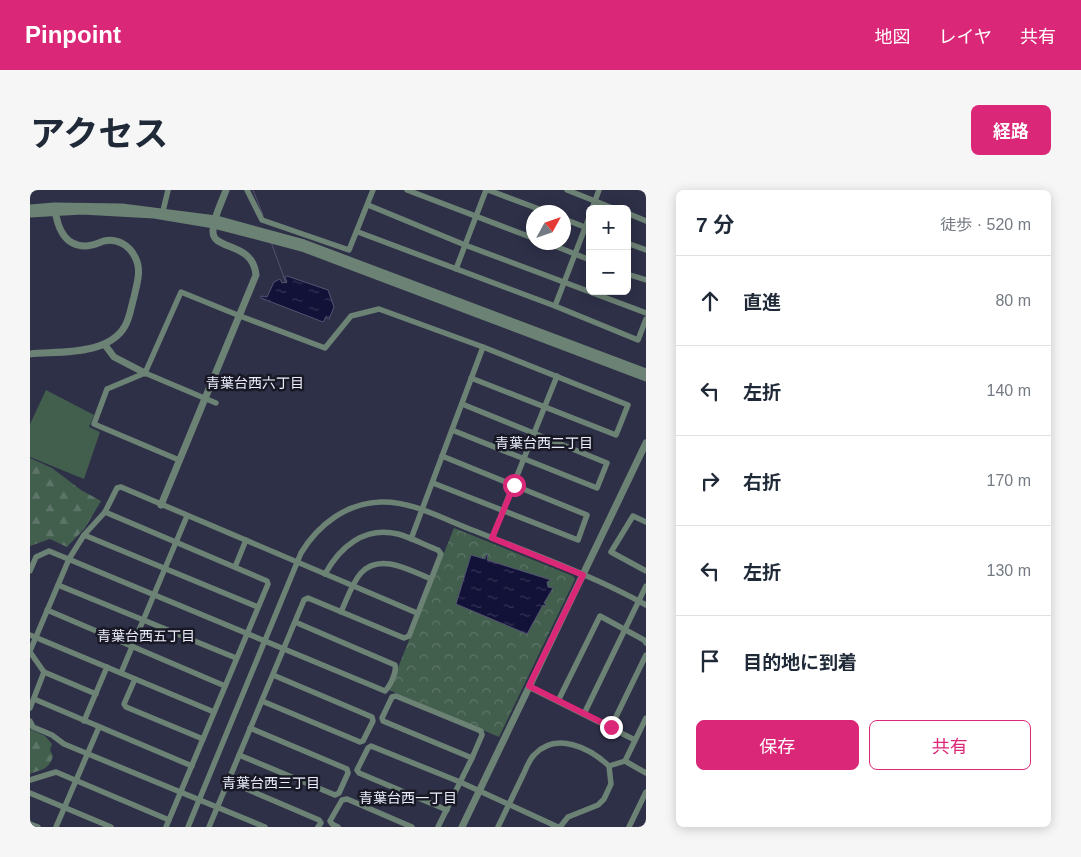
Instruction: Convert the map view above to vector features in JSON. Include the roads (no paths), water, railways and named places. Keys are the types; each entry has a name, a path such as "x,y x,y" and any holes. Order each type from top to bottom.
{"street":[{"path":"164,211 168,190"},
{"path":"161,505 256,275 254,265 248,256 216,240 212,234 226,190"},
{"path":"247,190 262,220 349,250 358,232 373,190"},
{"path":"407,190 526,235"},
{"path":"456,269 487,190 528,205"},
{"path":"567,190 605,205"},
{"path":"594,205 599,190"},
{"path":"368,204 465,245 646,313"},
{"path":"30,214 55,209 122,207 164,211 304,243 646,372"},
{"path":"30,208 121,212 215,222 310,251 646,378"},
{"path":"30,354 93,348 105,345 119,335 129,318 138,281 139,264 128,246 115,241 105,241 86,246 74,244 65,238 60,230 55,209"},
{"path":"631,215 646,221"},
{"path":"571,222 586,228"},
{"path":"555,306 574,254 586,230"},
{"path":"358,232 555,306 638,340 646,319"},
{"path":"631,244 646,250"},
{"path":"564,250 586,258"},
{"path":"631,275 646,280"},
{"path":"179,460 94,424 107,389 144,373 181,292 325,348 351,316 378,309 483,347 628,405 616,435 471,378"},
{"path":"105,345 114,357 144,373 216,403"},
{"path":"411,539 483,347"},
{"path":"492,538 535,434 556,376"},
{"path":"452,430 596,488 606,463 462,404"},
{"path":"462,827 583,575 643,457 646,443"},
{"path":"433,483 578,540 587,515 442,456"},
{"path":"96,694 44,672 30,652 33,636 47,610 69,559 84,535 105,512 118,488 121,487 417,613"},
{"path":"188,827 307,543 316,532 336,516 351,508 382,502 404,505 583,575 646,605"},
{"path":"105,512 267,580 268,584 166,827"},
{"path":"121,673 187,516"},
{"path":"646,522 634,516 610,552 646,571"},
{"path":"209,827 304,600 308,598 404,638 409,636 441,554 438,550 411,539 389,533 368,535 351,542 341,550 332,560 325,574"},
{"path":"84,535 258,607"},
{"path":"235,567 246,540"},
{"path":"30,571 36,557 49,551 385,691 388,688 396,669 394,665 295,622"},
{"path":"341,612 360,574 372,565 394,564 431,579"},
{"path":"58,585 236,658"},
{"path":"584,714 646,586"},
{"path":"47,610 225,686"},
{"path":"558,701 600,616 644,640 646,643"},
{"path":"33,636 214,712"},
{"path":"611,727 646,655"},
{"path":"84,721 107,667"},
{"path":"30,708 44,672"},
{"path":"262,701 360,742 363,741 373,720 372,717 273,675"},
{"path":"135,679 124,704 126,707 203,738"},
{"path":"529,686 635,740"},
{"path":"438,827 472,758 482,731 396,696 392,697 382,718 383,721 472,758"},
{"path":"34,699 192,766"},
{"path":"609,766 625,760 646,718"},
{"path":"30,721 33,727 52,734 64,744 265,827"},
{"path":"56,827 99,727"},
{"path":"239,755 334,795 339,793 348,773 347,769 250,728"},
{"path":"447,810 359,773 357,770 368,748 371,746 460,782 479,791 509,804 559,827 568,817 598,806 604,799 611,784 609,766 598,756 578,746 562,744 544,748 533,755 509,804 498,827"},
{"path":"625,760 646,773"},
{"path":"30,780 56,772 169,820"},
{"path":"228,781 320,820 321,823 318,827"},
{"path":"630,827 644,801 646,792"},
{"path":"30,793 111,827"},
{"path":"338,827 330,821 342,800 347,799 412,827"},
{"path":"30,824 38,827"}],"water":[{"path":"287,276 328,290 334,307 329,319 326,317 323,322 261,298 261,296 267,297 274,282 280,279 282,283 287,282 285,277"},
{"path":"487,554 487,560 551,580 547,582 548,587 553,588 544,603 546,606 543,605 527,634 456,604 471,555 485,559"}],"waterway":[{"path":"253,190 263,215"},
{"path":"271,242 286,283"}],"district":[{"name":"青葉台西六丁目","path":"255,383"},
{"name":"青葉台西二丁目","path":"544,443"},
{"name":"青葉台西五丁目","path":"146,636"},
{"name":"青葉台西三丁目","path":"271,783"},
{"name":"青葉台西一丁目","path":"408,798"}]}
